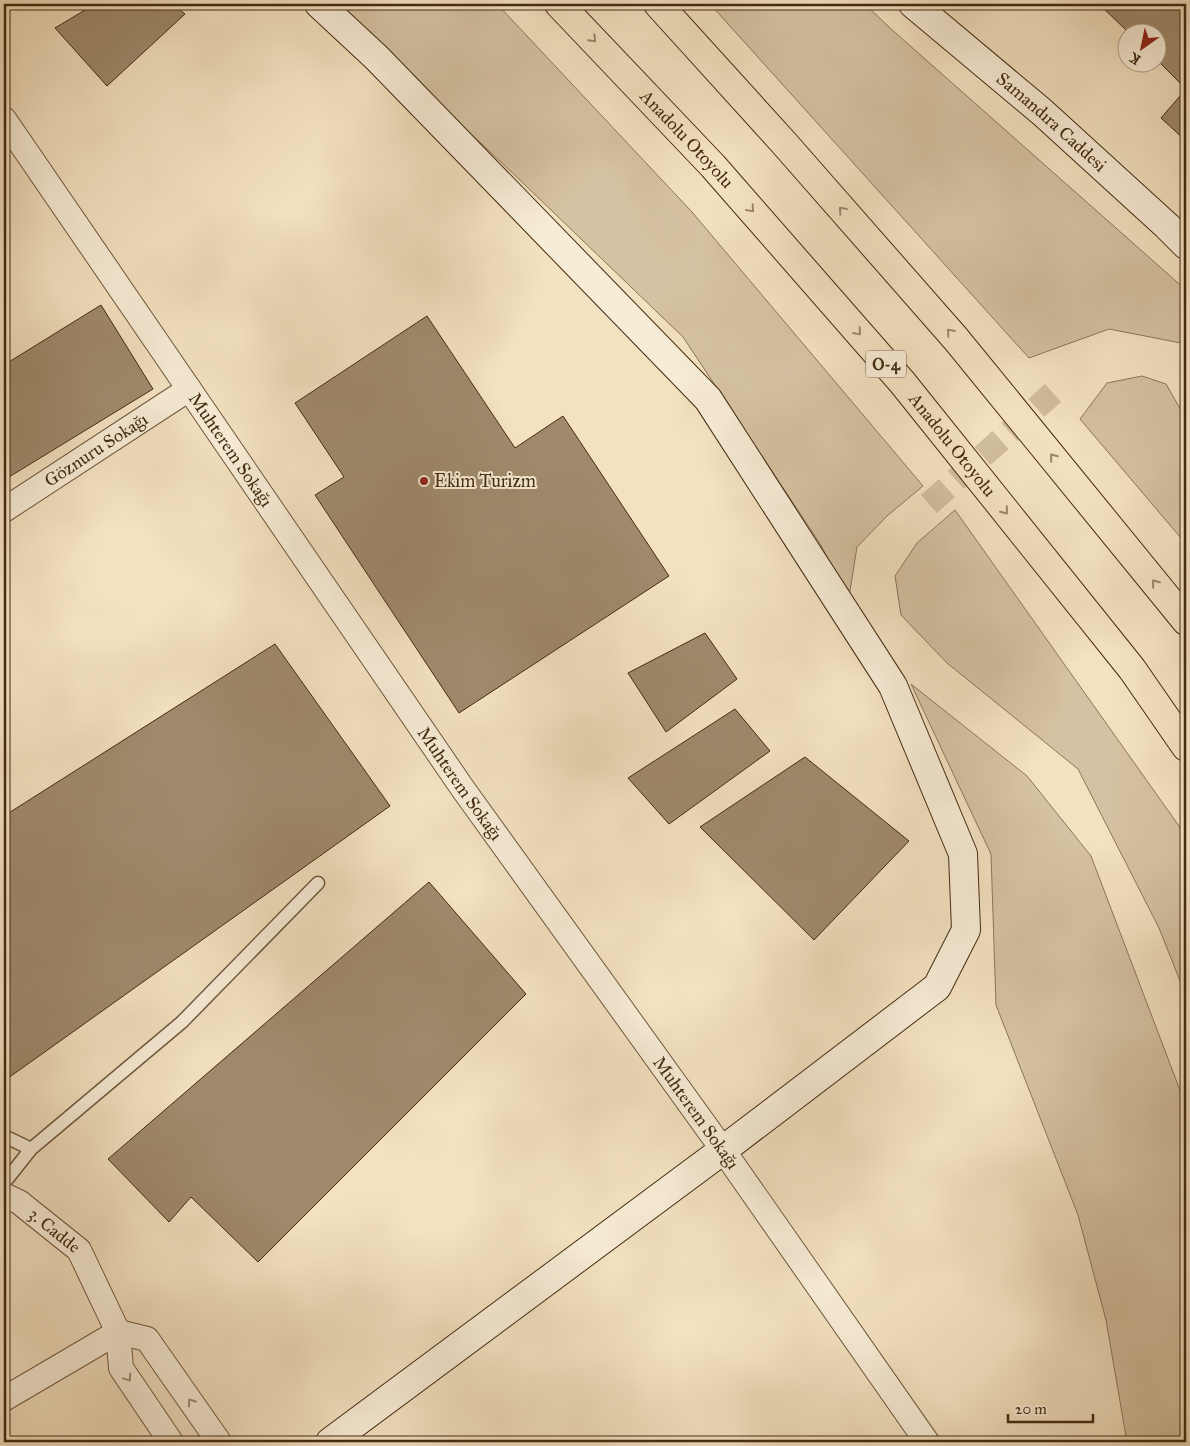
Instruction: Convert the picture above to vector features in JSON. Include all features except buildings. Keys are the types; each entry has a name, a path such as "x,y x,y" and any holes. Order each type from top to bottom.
{"highway":[{"name":"Anadolu Otoyolu","path":"559,4 714,166 902,382 1132,669 1186,747"},
{"path":"658,4 956,338 1186,621"}],"street":[{"path":"319,4 378,58 708,399 893,686 963,854 966,930 937,987 338,1440"},
{"name":"Samandıra Caddesi","path":"913,4 1042,112 1160,219 1186,246"},
{"name":"Muhterem Sokağı","path":"4,118 463,789 723,1150 927,1442"},
{"name":"Göznuru Sokağı","path":"4,510 189,389"},
{"name":"3. Cadde","path":"4,1195 19,1202 79,1250 118,1332"},
{"path":"118,1332 121,1368 171,1442"},
{"path":"4,1399 118,1332 147,1339 220,1442"}],"lane":[{"path":"4,1183 30,1149 182,1022 318,883"},
{"path":"4,1136 30,1149"}],"shaded area":[{"path":"331,4 497,4 692,212 923,486 887,516 857,547 849,597 819,542 683,337 500,161"},
{"path":"710,4 865,4 1186,290 1186,344 1109,329 1029,358"},
{"path":"1142,376 1166,384 1186,419 1186,544 1080,419 1107,383"},
{"path":"955,510 1179,826 1186,841 1186,996 1159,928 1078,769 947,663 901,615 895,576 917,543"},
{"path":"911,684 1027,776 1091,856 1186,1106 1186,1442 1127,1442 1106,1320 1078,1215 996,1005 991,854"}],"tunnel":[{"path":"929,504 1053,393"}],"place":[{"name":"Ekim Turizm","path":"424,481"}]}
